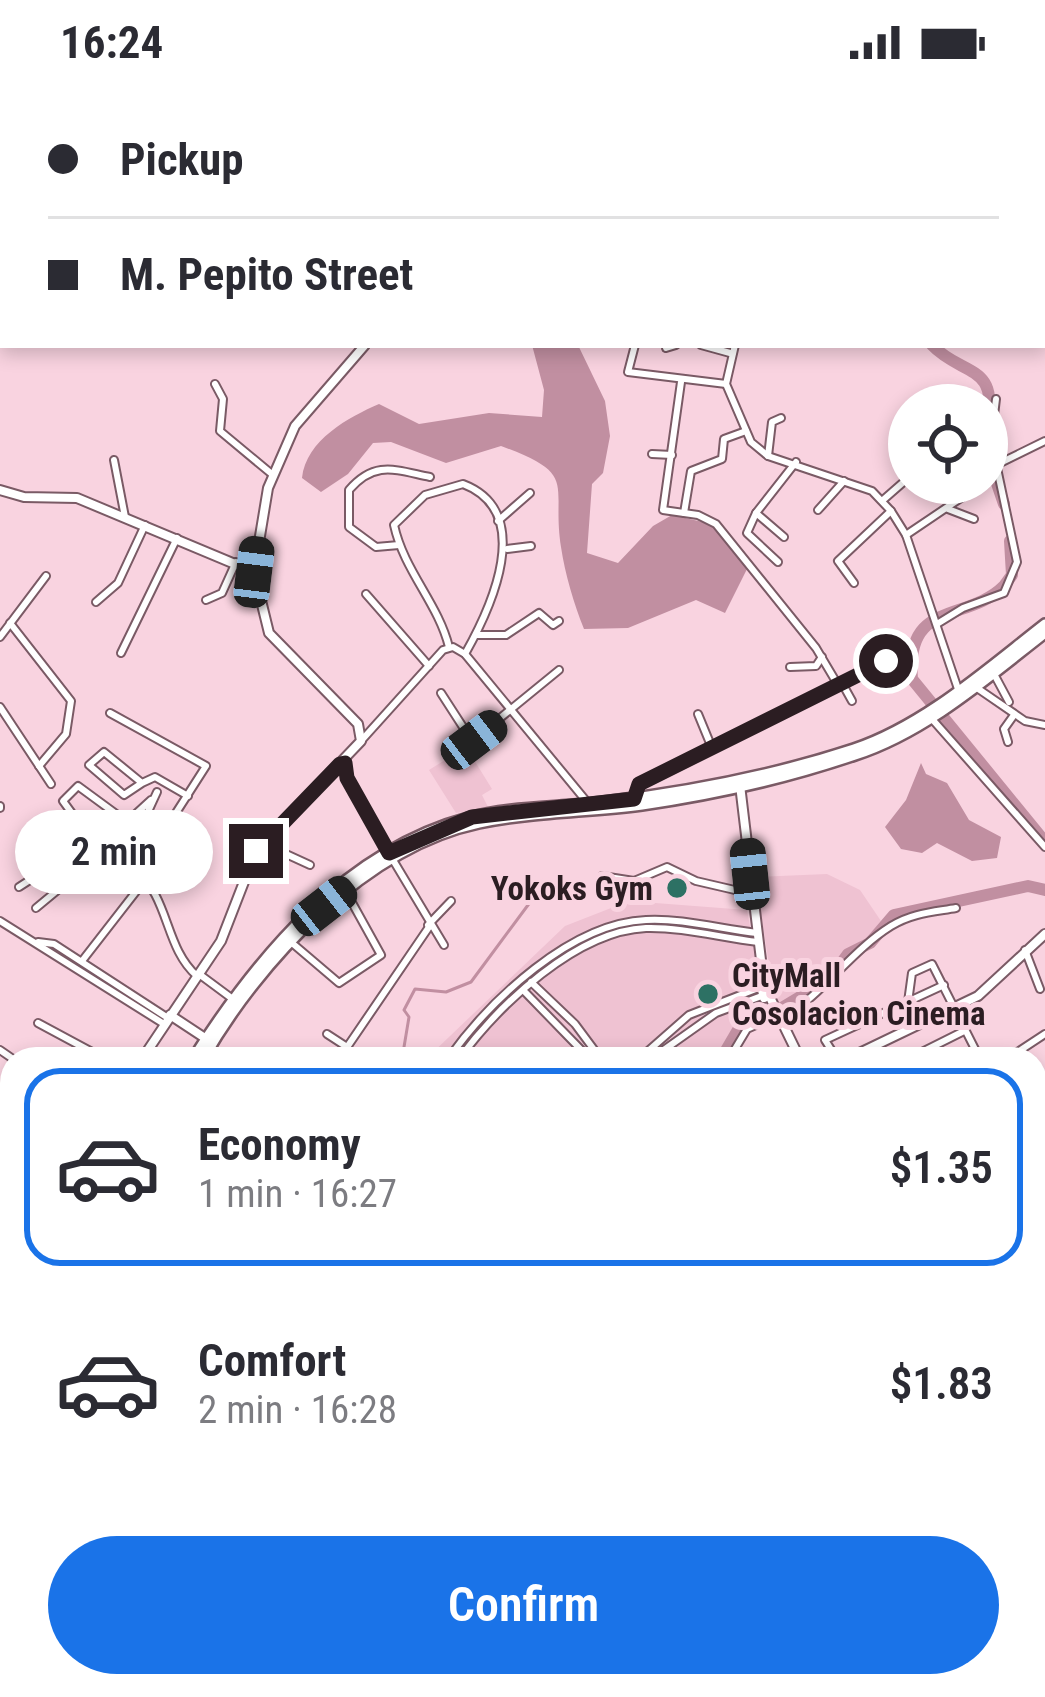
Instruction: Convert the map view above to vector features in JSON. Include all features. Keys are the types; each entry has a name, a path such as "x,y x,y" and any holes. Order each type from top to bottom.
{"main road":[{"path":"204,1047 338,884 391,856 479,823 737,781 853,756 930,714 1045,628"},
{"path":"941,705 975,686 1045,628"},
{"path":"591,807 737,781"},
{"path":"207,1047 234,1000 293,937 391,856"}],"street":[{"path":"361,741 358,724 269,632 254,572 273,475 305,411 362,348"},
{"path":"634,348 628,372 726,384"},
{"path":"732,348 726,384 746,431 768,455 844,482 883,500 892,511 906,536 958,689"},
{"path":"681,382 663,510 716,524 852,700"},
{"path":"214,384 223,399 220,431 273,475"},
{"path":"768,455 772,422 781,418"},
{"path":"685,513 692,471 722,459 724,439 746,431"},
{"path":"1008,460 1045,441"},
{"path":"652,454 672,455"},
{"path":"114,460 125,517"},
{"path":"778,562 747,533 756,513 796,462"},
{"path":"399,545 376,547 349,527 349,490 363,474 380,467 430,477"},
{"path":"818,510 844,482"},
{"path":"465,655 507,549 498,521 477,491 463,484 425,495 398,518 399,545 441,620 449,647 465,655 591,807"},
{"path":"0,490 24,497 77,498 254,572"},
{"path":"498,521 530,493"},
{"path":"883,500 888,496"},
{"path":"906,536 953,504"},
{"path":"935,621 1011,585 1016,562 1005,504"},
{"path":"945,510 974,519"},
{"path":"854,583 838,561 892,511"},
{"path":"756,513 784,537"},
{"path":"96,602 118,583 145,525"},
{"path":"121,653 177,538"},
{"path":"507,549 531,546"},
{"path":"206,599 223,593 236,562"},
{"path":"0,637 46,576"},
{"path":"366,594 429,666"},
{"path":"476,635 506,635 530,614 539,613 553,626 559,621"},
{"path":"10,623 71,701 66,734 39,766"},
{"path":"150,1047 220,941 262,843 345,763 449,647"},
{"path":"790,668 816,666 823,658"},
{"path":"634,799 639,784 886,661"},
{"path":"441,693 472,741 559,670"},
{"path":"993,672 1010,702"},
{"path":"975,686 1014,715 1045,725"},
{"path":"0,707 51,784"},
{"path":"110,713 206,766 155,854 153,889 173,948 198,975 234,1000"},
{"path":"698,713 712,748"},
{"path":"930,714 1045,847"},
{"path":"1008,742 1004,729 1014,715"},
{"path":"142,783 104,752 89,765 124,795 155,778 188,796"},
{"path":"345,763 347,778 428,926 444,945"},
{"path":"737,781 755,937 769,1003 793,1047"},
{"path":"152,800 128,822 78,786 64,798 64,806 88,829 120,844 134,841 155,854"},
{"path":"134,841 157,792"},
{"path":"262,843 310,866"},
{"path":"20,887 84,845 118,860 153,889"},
{"path":"36,908 100,855"},
{"path":"602,876 634,881 667,867 696,881 750,894"},
{"path":"82,962 145,880"},
{"path":"293,937 339,983 381,955 345,890"},
{"path":"328,1034 347,1047 428,926 451,901"},
{"path":"653,1047 689,1016 813,1000 902,915 956,908"},
{"path":"461,1047 566,944 618,922 651,919 755,937"},
{"path":"0,921 55,957 209,1041"},
{"path":"873,1047 978,996 1045,934"},
{"path":"37,942 61,948 167,1019"},
{"path":"55,957 61,948"},
{"path":"1025,950 1040,989"},
{"path":"908,1001 910,977 927,964 935,966 974,1047"},
{"path":"530,981 592,1047"},
{"path":"829,1047 825,1040 944,986"},
{"path":"470,1047 522,988"},
{"path":"522,988 579,1047"},
{"path":"668,1047 716,1012 769,1003"},
{"path":"736,1047 769,1003"},
{"path":"38,1023 83,1047"},
{"path":"932,1047 965,1030"}],"shaded area":[{"path":"533,348 579,348 605,401 610,436 603,473 592,484 587,553 618,563 653,526 672,515 716,525 749,565 725,613 696,600 628,628 584,629 563,557 557,483 542,465 501,446 446,463 391,442 373,443 348,474 321,492 302,478 320,441 379,404 419,424 489,413 542,417 544,390"},
{"path":"466,747 492,789 482,795 488,807 456,813 429,770"},
{"path":"921,763 926,774 947,783 969,820 1001,837 997,858 972,861 937,843 922,853 901,849 885,827 906,800"},
{"path":"827,874 860,890 881,921 861,945 776,1008 755,877"},
{"path":"629,901 747,910 765,1007 738,1018 722,1047 439,1047 565,926"}],"waterway":[{"path":"935,348 984,384"},
{"path":"1010,541 1012,575 989,597 928,624 912,654 912,679 1045,842"},
{"path":"728,1047 742,1023 782,1008 830,979 848,954 870,943 894,915 1028,886 1045,890"},
{"path":"404,1047 409,1017 404,1010 415,989 446,992 471,982 531,901"}],"place":[{"name":"Yokoks Gym","path":"677,888"},
{"name":"CityMall Cosolacion Cinema","path":"708,994"}],"route":[{"path":"256,851 345,763 347,778 389,853 442,826 472,817 634,799 633,790 639,784 886,661"}]}
